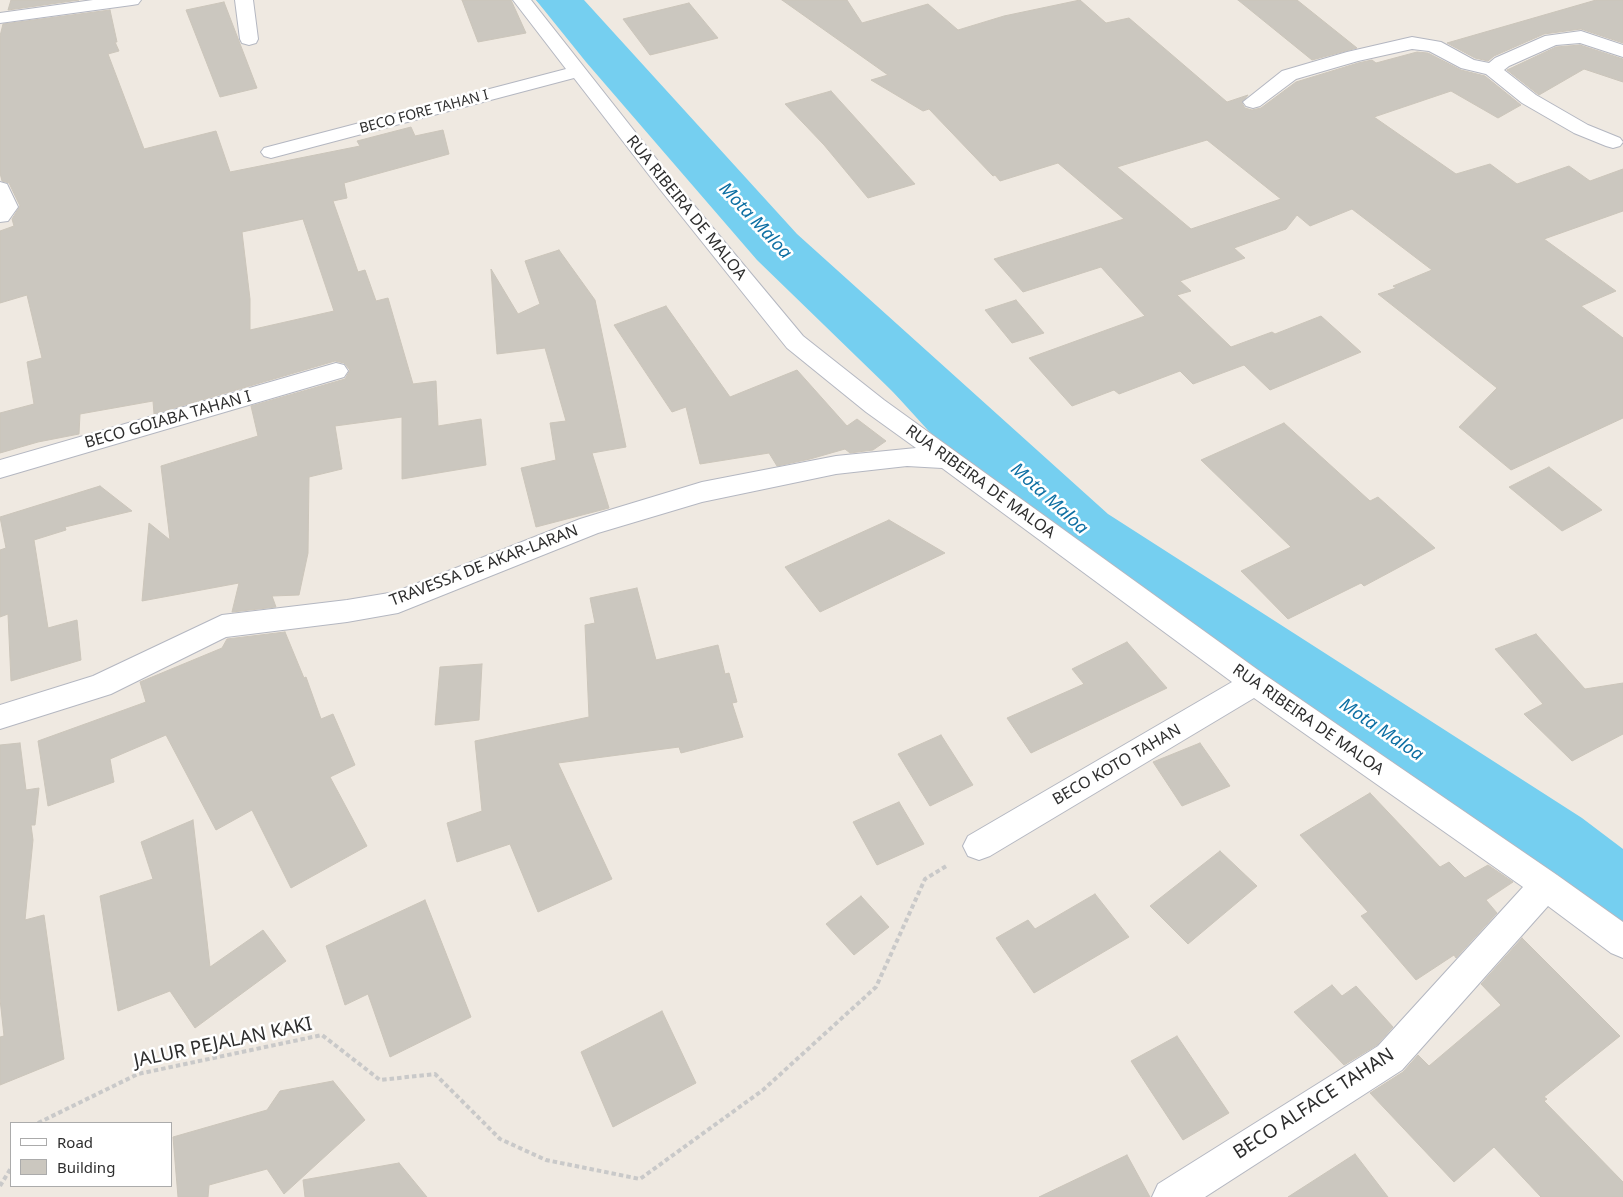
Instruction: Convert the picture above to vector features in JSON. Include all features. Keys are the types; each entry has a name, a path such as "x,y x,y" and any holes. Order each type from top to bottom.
{"street":[{"path":"0,18 132,0"},
{"path":"244,0 249,39"},
{"name":"RUA RIBEIRA DE MALOA","path":"522,0 576,72 795,342 875,406 1256,683 1546,885 1623,942"},
{"path":"1493,70 1502,62 1552,40 1581,37 1623,51"},
{"path":"1253,102 1289,75 1354,56 1412,43 1434,46 1468,64 1493,70 1529,99 1581,129 1613,142"},
{"name":"BECO FORE TAHAN I","path":"271,152 576,72"},
{"path":"0,188 7,207 0,216"},
{"name":"BECO GOIABA TAHAN I","path":"0,469 336,371"},
{"name":"TRAVESSA DE AKAR-LARAN","path":"0,717 101,686 222,626 347,611 398,602 588,526 702,492 836,465 907,458 949,459"},
{"name":"BECO KOTO TAHAN","path":"979,846 1256,683"},
{"name":"BECO ALFACE TAHAN","path":"1170,1197 1390,1058 1546,885"}],"path":[{"name":"JALUR PEJALAN KAKI","path":"39,1122 138,1074 322,1035 380,1080 435,1074 500,1139 546,1160 640,1180 763,1090 876,987 924,879 979,846"},
{"path":"0,1186 10,1170"}],"building":[{"path":"11,0 79,0 8,10"},
{"path":"462,0 511,0 526,33 478,42"},
{"path":"782,0 847,0 862,23 928,4 958,30 1004,16 1080,0 1106,23 1129,18 1227,102 1248,95 1242,103 1245,108 1252,110 1261,108 1296,82 1358,63 1372,60 1376,63 1417,52 1428,53 1461,70 1485,76 1521,105 1498,118 1451,91 1374,117 1456,174 1490,164 1517,184 1569,166 1590,181 1623,169 1623,211 1544,239 1616,291 1581,306 1623,338 1623,418 1511,470 1459,427 1497,388 1378,294 1396,288 1393,286 1432,270 1352,209 1310,226 1297,215 1286,229 1234,248 1245,258 1180,281 1191,291 1177,295 1231,347 1272,332 1275,334 1321,316 1361,352 1270,390 1244,365 1193,384 1180,371 1119,394 1114,390 1072,406 1029,358 1145,316 1101,267 1023,292 994,259 1124,219 1058,163 1000,181 929,109 923,111 871,80 888,75","holes":["1207,140 1281,199 1191,229 1117,167"]},
{"path":"1238,0 1297,0 1357,48 1312,60"},
{"path":"1596,0 1623,0 1623,43 1581,29 1544,34 1494,56 1488,61 1475,58 1447,43"},
{"path":"224,2 257,88 220,97 186,10"},
{"path":"689,3 718,38 650,55 623,19"},
{"path":"110,10 117,42 115,42 119,51 108,54 144,149 216,131 230,172 360,146 357,141 411,127 415,136 443,130 449,154 344,183 347,198 333,201 358,272 365,270 376,301 388,298 413,384 436,381 438,426 481,419 486,465 402,479 402,417 335,426 342,469 309,477 308,553 299,595 272,596 276,607 232,612 239,583 142,601 149,523 170,540 161,466 258,436 251,406 345,379 350,370 344,363 335,361 154,414 153,401 80,414 79,434 38,442 0,453 0,413 34,404 27,362 42,358 27,295 0,303 0,231 14,226 12,219 20,206 9,183 2,181 0,173 0,36 3,24","holes":["303,219 334,311 250,330 250,299 242,232"]},
{"path":"1580,45 1623,59 1623,82 1584,69 1539,95 1507,70 1556,47"},
{"path":"831,91 915,184 868,198 824,145 785,104"},
{"path":"559,250 595,300 626,447 592,453 609,508 536,527 521,468 556,460 550,423 566,421 545,348 497,354 491,269 518,314 540,304 525,261"},
{"path":"1016,300 1044,333 1012,343 985,310"},
{"path":"666,306 730,397 797,370 847,426 857,419 886,441 873,450 850,453 845,449 777,466 769,453 700,464 686,407 672,412 614,325"},
{"path":"1284,423 1370,501 1378,497 1435,548 1364,586 1361,583 1288,619 1241,571 1291,547 1201,460"},
{"path":"1549,467 1602,510 1562,531 1509,487"},
{"path":"100,486 132,511 65,527 66,530 34,540 48,628 77,620 81,660 11,681 8,614 0,617 0,550 6,548 0,517"},
{"path":"889,520 945,553 820,612 785,567"},
{"path":"637,588 656,660 718,645 725,674 729,673 737,702 732,703 743,737 681,753 679,747 558,763 612,879 538,912 510,844 457,862 447,823 482,811 475,741 589,717 585,625 595,623 590,598"},
{"path":"285,632 304,678 306,677 321,719 333,714 355,765 330,777 367,846 291,888 252,810 216,830 166,735 110,759 114,782 48,806 38,741 146,702 140,682 222,648 227,639"},
{"path":"1536,634 1585,689 1623,683 1623,734 1572,761 1524,714 1543,704 1495,649"},
{"path":"1127,642 1167,688 1031,753 1007,718 1084,684 1072,669"},
{"path":"482,664 479,720 435,725 440,667"},
{"path":"941,735 973,785 930,806 898,754"},
{"path":"20,743 26,790 39,788 35,825 31,825 33,840 25,920 44,915 64,1059 0,1085 0,1037 4,1036 0,999 0,745"},
{"path":"1200,743 1230,786 1182,806 1153,762"},
{"path":"1370,793 1440,867 1449,862 1465,878 1488,865 1513,882 1486,900 1497,913 1456,958 1454,955 1416,980 1361,916 1368,912 1300,835"},
{"path":"899,802 924,844 877,865 853,822"},
{"path":"193,820 210,967 263,930 286,961 195,1028 170,991 118,1011 100,896 153,879 141,842"},
{"path":"1220,851 1257,886 1188,944 1150,906"},
{"path":"1095,894 1129,937 1034,993 996,938 1028,920 1035,929"},
{"path":"861,896 889,927 854,955 826,924"},
{"path":"425,900 471,1017 390,1057 368,994 345,1005 326,946"},
{"path":"1522,938 1620,1036 1544,1097 1547,1099 1544,1101 1623,1182 1623,1197 1541,1197 1494,1147 1454,1182 1370,1093 1403,1072 1418,1055 1429,1066 1501,1005 1481,984"},
{"path":"1332,985 1342,996 1356,986 1393,1027 1377,1045 1344,1065 1294,1012"},
{"path":"662,1011 696,1083 613,1127 581,1052"},
{"path":"1177,1036 1229,1113 1183,1140 1131,1061"},
{"path":"333,1081 365,1120 284,1194 267,1169 209,1185 208,1197 178,1197 173,1137 267,1110 280,1091"},
{"path":"1355,1154 1388,1197 1288,1197"},
{"path":"1127,1155 1150,1197 1039,1197"},
{"path":"399,1163 427,1197 305,1197 303,1180"}],"waterway":[{"path":"540,0 950,447 1336,724"},
{"name":"Mota Maloa","path":"559,0 777,247 1083,533 1553,845 1623,899"}]}
